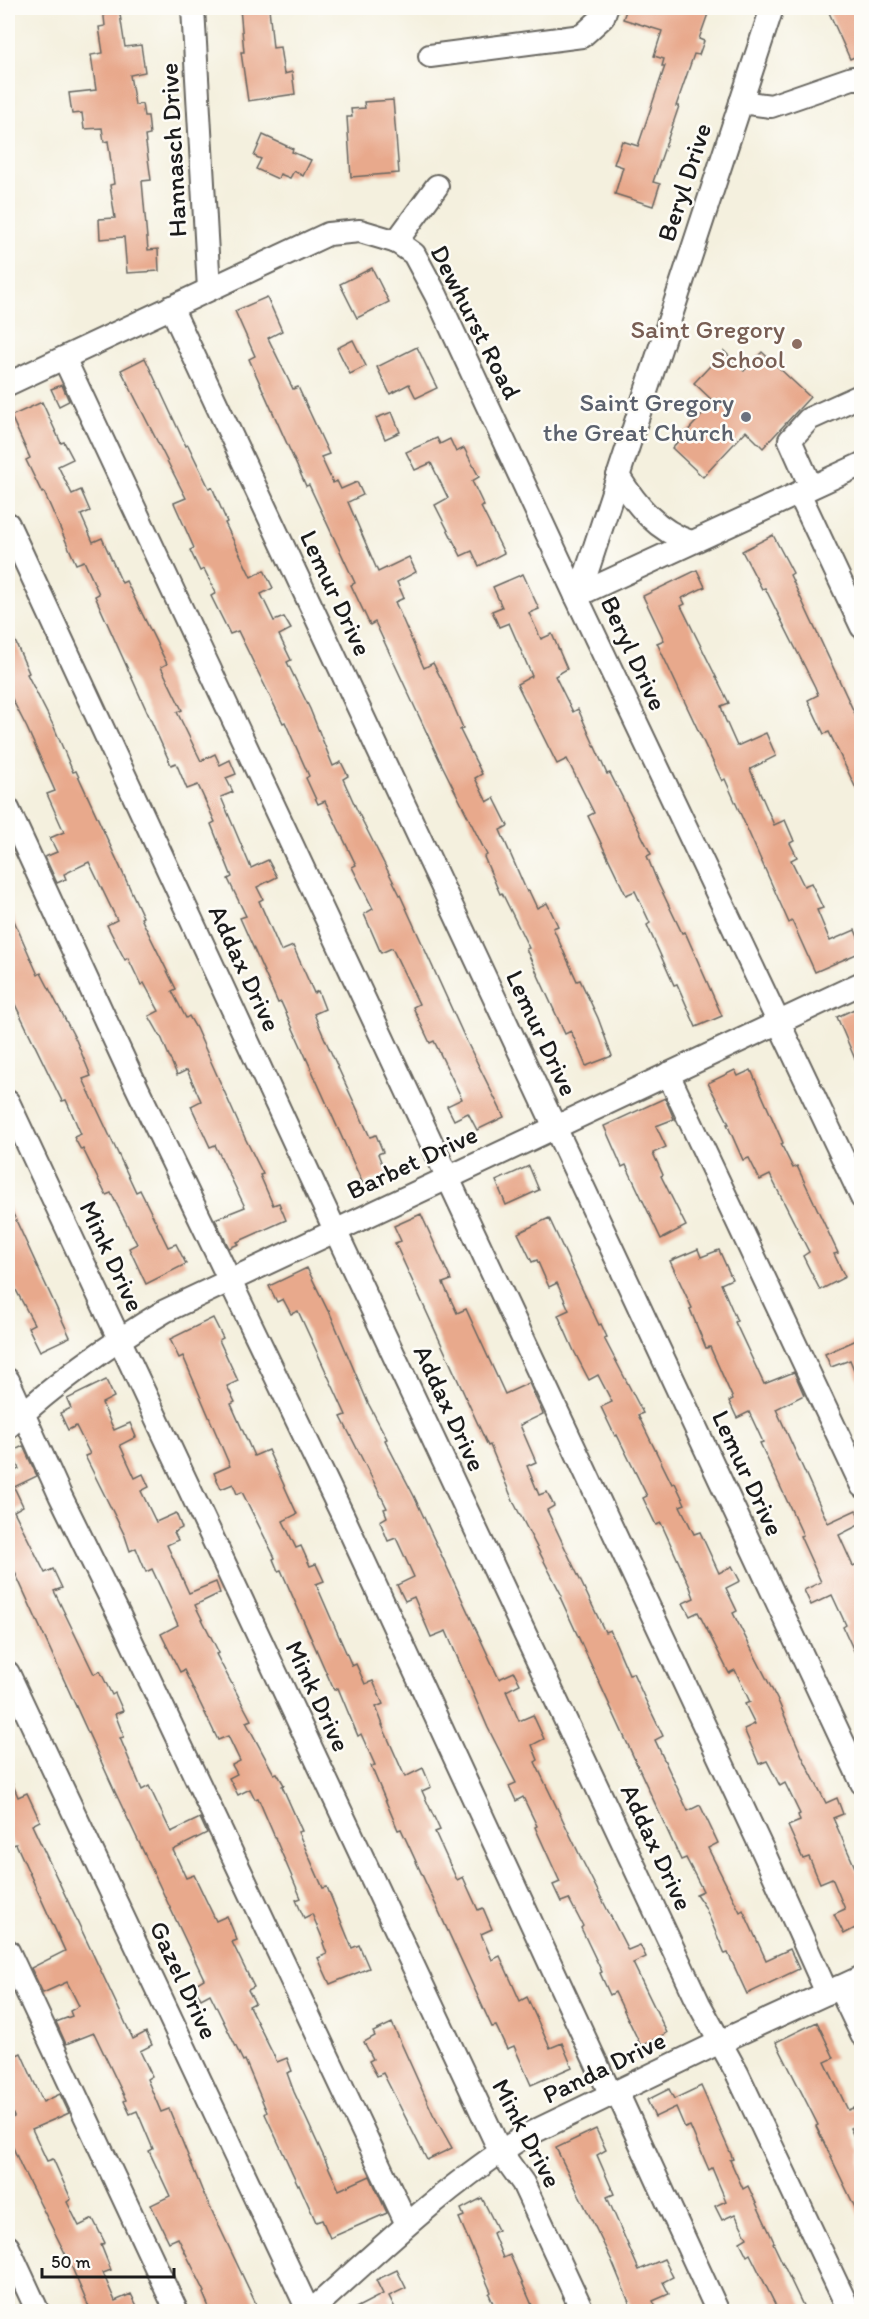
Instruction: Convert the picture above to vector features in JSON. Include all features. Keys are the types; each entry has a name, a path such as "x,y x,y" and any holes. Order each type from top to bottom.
{"street":[{"name":"Hannasch Drive","path":"193,8 209,289"},
{"path":"430,56 582,36 603,17 606,8"},
{"name":"Beryl Drive","path":"772,8 587,571 576,596 861,1198"},
{"path":"741,102 771,106 852,78 861,78"},
{"path":"396,242 437,186"},
{"name":"Dewhurst Road","path":"8,384 328,234 360,231 396,242 414,254 436,295 576,596"},
{"name":"Lemur Drive","path":"171,307 861,1783"},
{"path":"64,358 758,1841 833,1990 861,2035"},
{"path":"861,395 809,419 790,440 805,490 861,627"},
{"path":"576,596 861,464"},
{"path":"618,476 642,512 678,538 691,543"},
{"name":"Addax Drive","path":"8,524 335,1230 699,2004 737,2073 850,2312"},
{"path":"8,809 718,2312"},
{"name":"Barbet Drive","path":"15,1420 82,1364 165,1311 861,983"},
{"path":"669,1074 861,1486"},
{"name":"Mink Drive","path":"8,1102 501,2151 523,2183 583,2312"},
{"path":"8,1380 15,1420 60,1495 119,1615 407,2224"},
{"name":"Gazel Drive","path":"8,1673 309,2312"},
{"path":"8,1951 177,2312"},
{"name":"Panda Drive","path":"309,2312 407,2224 501,2151 525,2136 861,1977"},
{"path":"8,2247 38,2312"}],"building":[{"path":"103,8 119,8 125,47 141,45 145,72 130,75 135,105 142,104 144,116 148,116 150,135 145,136 151,180 142,181 148,250 158,249 159,271 127,273 124,237 100,239 99,219 115,218 110,185 114,184 108,141 104,142 102,128 84,129 82,113 72,114 69,93 96,90 91,55 103,53 99,27 105,26"},
{"path":"240,8 269,8 273,48 280,47 284,74 292,72 295,94 248,101 241,52 244,52"},
{"path":"627,8 710,8 699,39 704,41 699,55 694,54 653,182 660,184 653,206 615,194 623,167 614,164 622,141 638,146 665,66 662,66 664,59 654,56 662,31 623,19"},
{"path":"827,8 852,8 861,27 861,54 850,59"},
{"path":"393,100 399,173 351,177 347,117 352,117 351,109 365,108 364,102"},
{"path":"263,135 311,160 303,176 294,171 290,178 280,174 278,179 256,169 261,159 254,156"},
{"path":"372,268 389,302 357,318 340,284"},
{"path":"267,297 282,331 268,338 293,389 298,387 329,454 321,457 333,483 337,481 341,489 357,482 363,495 348,502 378,572 409,557 416,572 397,582 404,598 395,602 424,668 433,663 446,688 463,728 460,730 482,774 475,778 487,802 494,798 508,826 500,830 527,892 529,891 537,908 547,903 558,926 553,928 577,981 580,980 598,1018 612,1056 586,1066 571,1031 565,1034 526,949 529,948 502,893 500,894 484,857 487,855 375,622 370,625 351,585 355,583 309,485 306,486 249,359 255,356 235,311"},
{"path":"353,340 366,366 350,374 337,348"},
{"path":"417,347 437,388 416,398 409,384 390,394 377,367"},
{"name":"Saint Gregory the Great Church","path":"724,351 744,371 762,352 810,397 763,448 746,431 703,477 672,448 714,402 694,383"},
{"path":"145,358 186,446 188,445 209,488 212,487 227,522 225,523 251,577 264,570 273,588 261,594 274,621 284,617 291,629 279,635 291,660 287,662 310,709 333,766 341,762 348,776 343,779 357,810 401,897 464,1036 504,1117 477,1130 468,1113 454,1120 447,1106 462,1099 434,1041 430,1043 413,1007 419,1004 392,948 381,953 364,914 373,909 352,867 356,865 325,801 318,804 306,778 309,776 285,722 283,723 238,631 230,634 211,596 216,593 204,569 200,571 190,550 194,548 174,503 186,498 121,370"},
{"path":"62,385 69,401 59,406 51,389"},
{"path":"42,402 61,443 64,442 73,459 58,466 72,494 81,490 90,511 81,515 93,542 102,538 122,583 126,581 167,664 161,667 182,710 177,712 201,761 215,754 220,765 230,760 236,774 226,778 233,792 221,797 251,868 268,860 277,877 257,887 263,899 259,901 281,951 293,946 314,993 318,991 325,1009 314,1014 370,1137 376,1135 383,1152 378,1154 386,1174 363,1184 281,1002 278,1003 240,918 246,916 228,879 232,877 211,824 215,822 198,785 187,789 176,763 171,765 95,596 99,594 84,561 76,564 44,492 42,493 26,460 30,458 11,416"},
{"path":"392,412 400,432 385,439 376,418"},
{"path":"437,438 440,444 450,439 456,452 464,448 479,477 472,481 484,506 481,507 504,553 479,566 472,551 461,556 435,505 448,498 431,463 415,470 406,452"},
{"path":"773,535 793,573 790,575 861,727 861,799 829,732 824,734 808,700 818,695 815,687 765,588 762,589 742,551"},
{"path":"697,570 705,587 682,598 685,604 681,606 729,703 721,706 725,719 737,746 766,733 776,756 750,769 774,825 785,820 794,841 790,843 797,857 791,860 804,886 811,883 823,908 817,910 830,941 855,930 861,944 861,952 815,972 792,921 789,923 725,779 722,781 657,643 664,640 643,596"},
{"path":"523,574 539,609 529,613 541,639 552,634 567,669 555,676 573,712 578,709 607,774 610,773 651,854 647,856 657,881 682,933 685,932 722,1016 696,1027 647,925 650,923 635,891 626,895 588,816 594,813 567,759 557,764 517,684 532,676 509,623 499,627 492,611 502,607 493,587"},
{"path":"8,625 29,673 27,674 54,727 73,772 76,771 143,917 141,918 176,989 172,991 186,1018 189,1016 196,1028 263,1174 260,1175 273,1205 279,1203 286,1220 237,1242 239,1244 229,1248 215,1219 245,1207 215,1145 210,1147 191,1106 201,1101 187,1070 177,1075 162,1039 149,1016 159,1011 144,983 141,985 128,958 125,960 107,925 117,920 89,862 64,874 66,879 57,883 45,857 57,852 50,838 64,832 47,794 55,791 8,691"},
{"path":"8,907 38,975 41,973 76,1040 91,1076 83,1079 136,1192 140,1190 168,1247 176,1244 186,1264 146,1284 129,1248 137,1244 111,1193 106,1195 83,1149 81,1150 74,1137 81,1134 66,1100 62,1101 8,990"},
{"path":"861,1006 861,1073 837,1017"},
{"path":"735,1070 738,1076 751,1070 783,1143 781,1144 793,1168 797,1166 838,1253 834,1254 845,1277 820,1290 803,1256 809,1252 770,1175 760,1180 749,1158 743,1160 727,1124 729,1124 708,1083"},
{"path":"665,1098 674,1119 656,1126 666,1147 653,1153 663,1175 661,1176 686,1226 661,1239 626,1165 622,1167 604,1126"},
{"path":"529,1166 539,1190 506,1205 496,1181"},
{"path":"8,1203 70,1337 40,1351 28,1327 34,1324 8,1275"},
{"path":"421,1214 451,1280 443,1283 457,1313 466,1309 505,1394 529,1383 543,1414 520,1425 536,1462 527,1466 539,1495 547,1492 554,1506 547,1510 574,1567 605,1632 610,1630 629,1674 633,1673 663,1736 655,1740 688,1811 700,1805 718,1843 708,1848 740,1912 743,1910 766,1960 790,1949 799,1969 747,1994 728,1953 725,1954 705,1907 696,1894 703,1891 686,1858 681,1860 560,1597 562,1596 513,1501 490,1445 488,1446 395,1243 401,1241 394,1226"},
{"path":"549,1218 599,1325 601,1324 607,1337 604,1338 643,1413 638,1415 672,1484 675,1483 685,1504 680,1506 694,1534 700,1532 719,1573 732,1566 740,1581 726,1588 737,1611 733,1613 779,1703 802,1756 826,1803 837,1798 843,1814 833,1818 861,1881 861,1925 844,1934 834,1914 845,1909 832,1878 820,1883 809,1857 803,1859 788,1826 800,1821 798,1815 800,1814 785,1783 780,1786 767,1761 759,1764 744,1729 755,1724 745,1704 750,1702 735,1670 729,1673 698,1612 690,1616 683,1603 694,1598 690,1587 661,1523 656,1525 643,1498 647,1496 601,1407 612,1402 598,1375 589,1380 558,1315 569,1310 557,1283 549,1287 537,1260 532,1262 518,1233"},
{"path":"698,1249 701,1257 719,1250 732,1279 721,1284 737,1321 735,1322 764,1384 794,1372 804,1395 776,1409 828,1523 856,1510 861,1521 861,1524 839,1535 853,1566 857,1564 861,1573 861,1666 843,1627 846,1625 832,1595 811,1605 804,1590 821,1582 800,1536 803,1535 760,1443 763,1442 749,1412 737,1418 729,1401 733,1399 710,1347 706,1348 690,1309 692,1308 670,1261"},
{"path":"307,1268 329,1311 368,1403 387,1439 385,1440 414,1496 499,1679 514,1672 520,1684 506,1691 519,1721 533,1715 544,1739 532,1745 538,1760 535,1762 583,1862 628,1950 640,1945 646,1957 633,1963 667,2033 641,2046 615,1992 610,1995 581,1928 583,1926 569,1899 561,1902 553,1885 560,1882 535,1827 537,1826 523,1797 516,1801 509,1786 516,1783 488,1728 446,1631 431,1637 414,1597 405,1601 397,1585 414,1577 396,1538 388,1541 380,1521 387,1517 384,1509 387,1508 341,1417 346,1415 298,1311 291,1314 283,1299 277,1302 269,1286"},
{"path":"213,1318 223,1338 219,1340 238,1381 227,1386 235,1402 231,1404 254,1456 268,1450 297,1514 283,1521 296,1548 301,1546 310,1566 316,1564 324,1581 316,1584 352,1666 356,1664 365,1684 373,1681 383,1704 376,1707 382,1725 405,1777 423,1768 431,1787 422,1791 440,1830 435,1832 457,1880 463,1877 478,1910 483,1908 492,1929 481,1934 492,1960 500,1956 520,2001 527,1997 550,2048 562,2043 572,2067 531,2085 514,2046 507,2049 496,2026 492,2027 401,1829 398,1830 371,1766 375,1765 361,1734 358,1736 338,1688 334,1690 281,1570 278,1571 273,1559 275,1558 242,1492 237,1494 233,1484 221,1489 214,1473 230,1466 183,1356 179,1358 170,1339"},
{"path":"861,1338 861,1387 850,1360 831,1367 825,1354"},
{"path":"106,1380 114,1397 102,1403 114,1430 130,1423 136,1437 120,1445 135,1478 143,1474 149,1487 141,1491 156,1522 176,1513 182,1528 174,1532 178,1540 167,1545 189,1593 216,1582 220,1593 195,1605 219,1653 216,1654 251,1720 246,1722 274,1774 277,1773 284,1785 282,1786 302,1831 298,1832 323,1888 327,1887 352,1948 359,1945 369,1968 330,1984 318,1958 327,1954 324,1942 312,1914 304,1918 296,1900 301,1898 258,1798 255,1799 250,1789 238,1795 229,1778 237,1774 232,1765 240,1761 228,1736 218,1740 184,1670 180,1672 161,1634 178,1625 152,1569 146,1572 136,1548 130,1551 125,1536 85,1456 90,1454 76,1426 68,1430 60,1413 71,1408 67,1399"},
{"path":"23,1446 37,1476 14,1487 23,1506 14,1511 45,1573 53,1569 62,1588 54,1591 94,1674 100,1671 112,1695 115,1693 123,1711 115,1714 124,1737 120,1738 142,1790 149,1786 171,1832 200,1818 207,1833 173,1850 186,1878 194,1875 216,1921 227,1916 237,1940 232,1942 254,1987 248,1990 255,2003 249,2006 277,2062 287,2058 292,2071 287,2073 294,2092 339,2190 370,2176 387,2213 330,2238 322,2220 316,2222 265,2114 267,2112 245,2060 243,2061 210,1994 201,1999 194,1985 204,1979 116,1794 8,1557 8,1474 19,1469 11,1452"},
{"path":"8,1773 18,1797 27,1793 40,1821 32,1825 133,2039 146,2032 152,2045 140,2051 152,2076 147,2079 161,2112 169,2109 202,2190 256,2304 239,2312 211,2312 203,2293 205,2292 178,2238 169,2242 151,2205 170,2196 149,2151 153,2149 137,2111 130,2114 124,2101 126,2100 94,2033 66,2044 56,2022 72,2016 70,2011 79,2006 67,1982 43,1993 31,1968 65,1951 16,1844 13,1845 8,1833"},
{"path":"817,2022 834,2058 825,2062 848,2110 853,2108 861,2123 850,2128 861,2151 861,2220 816,2126 818,2125 776,2042"},
{"path":"392,2023 433,2114 452,2148 427,2160 383,2073 377,2076 369,2061 373,2059 364,2042 375,2036 373,2032"},
{"path":"21,2053 43,2102 60,2094 69,2113 32,2129 47,2161 53,2159 71,2199 67,2202 79,2226 93,2219 105,2243 101,2245 111,2270 103,2273 115,2301 131,2294 140,2312 91,2312 70,2263 21,2166 8,2136 8,2120 14,2117 8,2102 8,2059"},
{"path":"701,2086 733,2159 730,2160 743,2189 748,2186 806,2312 779,2312 750,2254 747,2256 740,2242 747,2238 735,2214 722,2220 715,2206 726,2201 712,2168 709,2170 690,2126 685,2128 676,2107 655,2117 647,2100 669,2089 674,2099"},
{"path":"596,2129 606,2150 597,2155 614,2194 607,2197 639,2270 664,2259 673,2277 663,2282 669,2294 653,2301 658,2312 633,2312 612,2261 556,2148"},
{"path":"482,2198 498,2230 493,2233 503,2258 510,2255 535,2312 497,2312 489,2294 491,2292 459,2218 464,2216 461,2209"},
{"path":"397,2270 406,2288 389,2296 397,2312 348,2312 383,2294 376,2280"}],"place":[{"name":"Saint Gregory School","path":"797,344"},
{"name":"Saint Gregory the Great Church","path":"746,417"}]}
